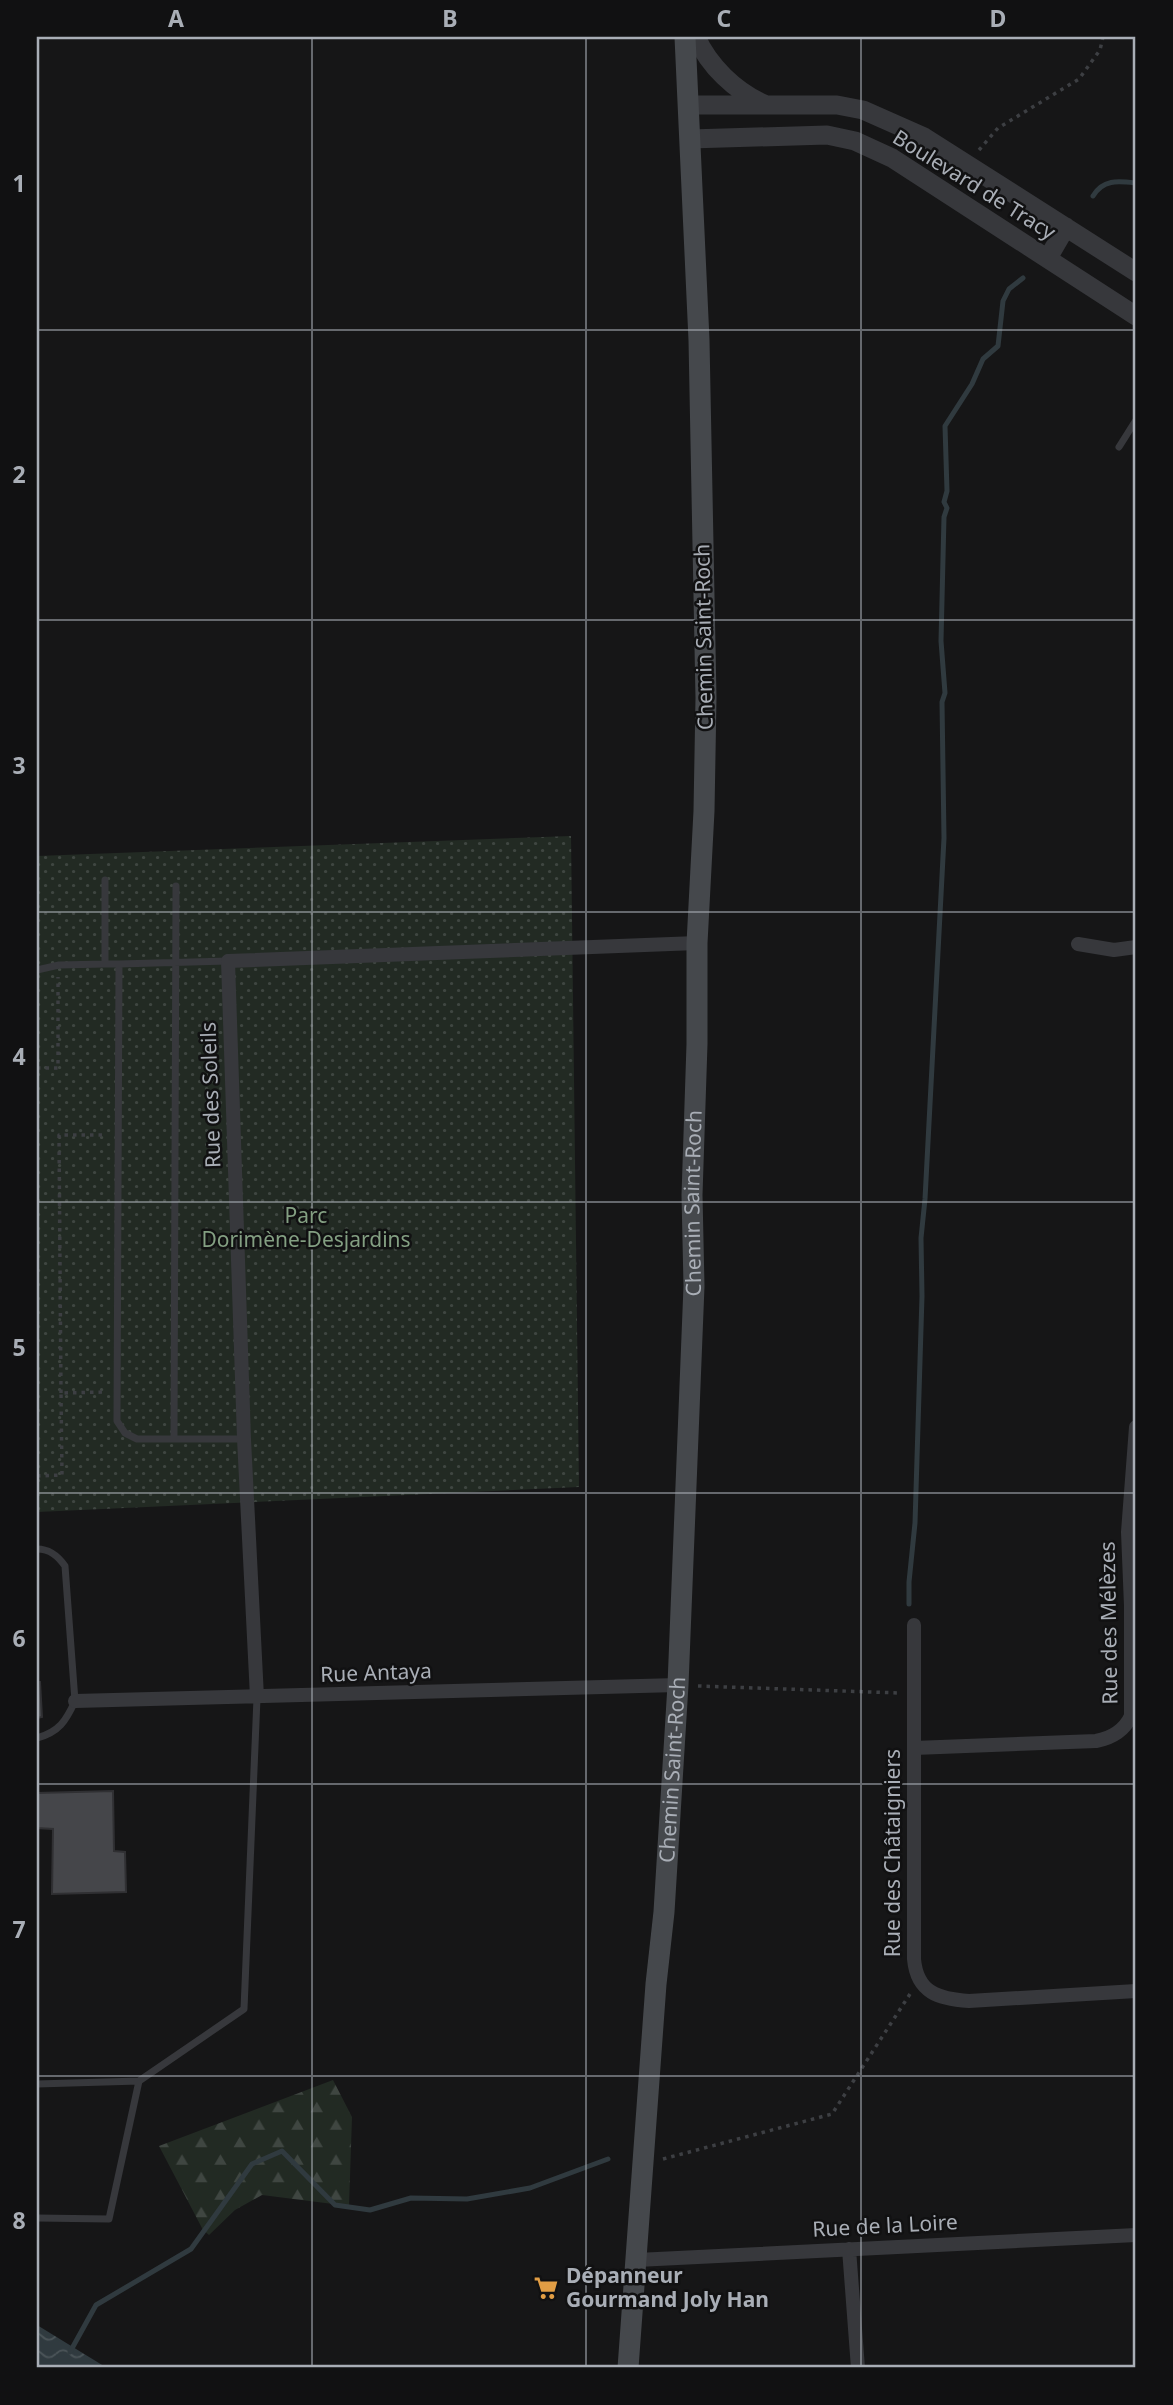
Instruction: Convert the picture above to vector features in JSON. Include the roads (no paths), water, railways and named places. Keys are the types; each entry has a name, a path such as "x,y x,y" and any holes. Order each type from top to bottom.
{"main road":[{"name":"Chemin Saint-Roch","path":"628,2368 656,1984 664,1912 678,1685 694,1286 692,1195 697,943 704,811 706,698 699,363 685,37"}],"street":[{"path":"696,37 723,75 745,94 765,105"},
{"name":"Boulevard de Tracy","path":"689,105 837,105 863,110 924,137 1136,272"},
{"name":"Boulevard de Tracy","path":"690,139 827,135 843,137 892,158 1136,316"},
{"path":"1048,258 1066,227"},
{"path":"228,961 697,943"},
{"path":"1078,944 1114,950 1136,947"},
{"name":"Rue des Soleils","path":"228,961 244,1439 257,1697"},
{"name":"Rue des Mélèzes","path":"914,1748 1096,1741 1108,1739 1127,1725 1131,1716 1128,1532 1136,1427"},
{"name":"Rue des Châtaigniers","path":"914,1625 914,1959 919,1980 928,1991 950,2000 1136,1991"},
{"name":"Rue Antaya","path":"75,1701 678,1685"},
{"name":"Rue de la Loire","path":"636,2260 1136,2235"},
{"path":"849,2249 858,2368"}],"lane":[{"path":"1119,447 1136,421"},
{"path":"105,880 105,964"},
{"path":"174,1438 176,886"},
{"path":"37,970 59,965 228,961"},
{"path":"120,964 117,1422 125,1433 137,1439 244,1439"},
{"path":"37,1549 58,1556 65,1566 75,1701 68,1718 56,1731 37,1738"},
{"path":"37,2084 139,2081 244,2009 257,1697"},
{"path":"37,2218 108,2219 139,2081"}],"water":[{"path":"37,2325 107,2368 37,2368"}],"waterway":[{"path":"1093,196 1106,184 1136,183"},
{"path":"909,1604 915,1523 922,1296 921,1238 944,838 942,702 945,693 941,641 944,517 947,508 944,502 947,491 945,426 972,384 983,359 998,346 1003,301 1009,289 1023,278"},
{"path":"70,2352 96,2305 191,2249 252,2164 282,2151 335,2205 370,2210 411,2198 467,2199 530,2188 608,2159"}],"place":[{"name":"Dépanneur Gourmand Joly Han","path":"546,2288"}],"park label":[{"name":"Parc Dorimène-Desjardins","path":"306,1228"}]}
